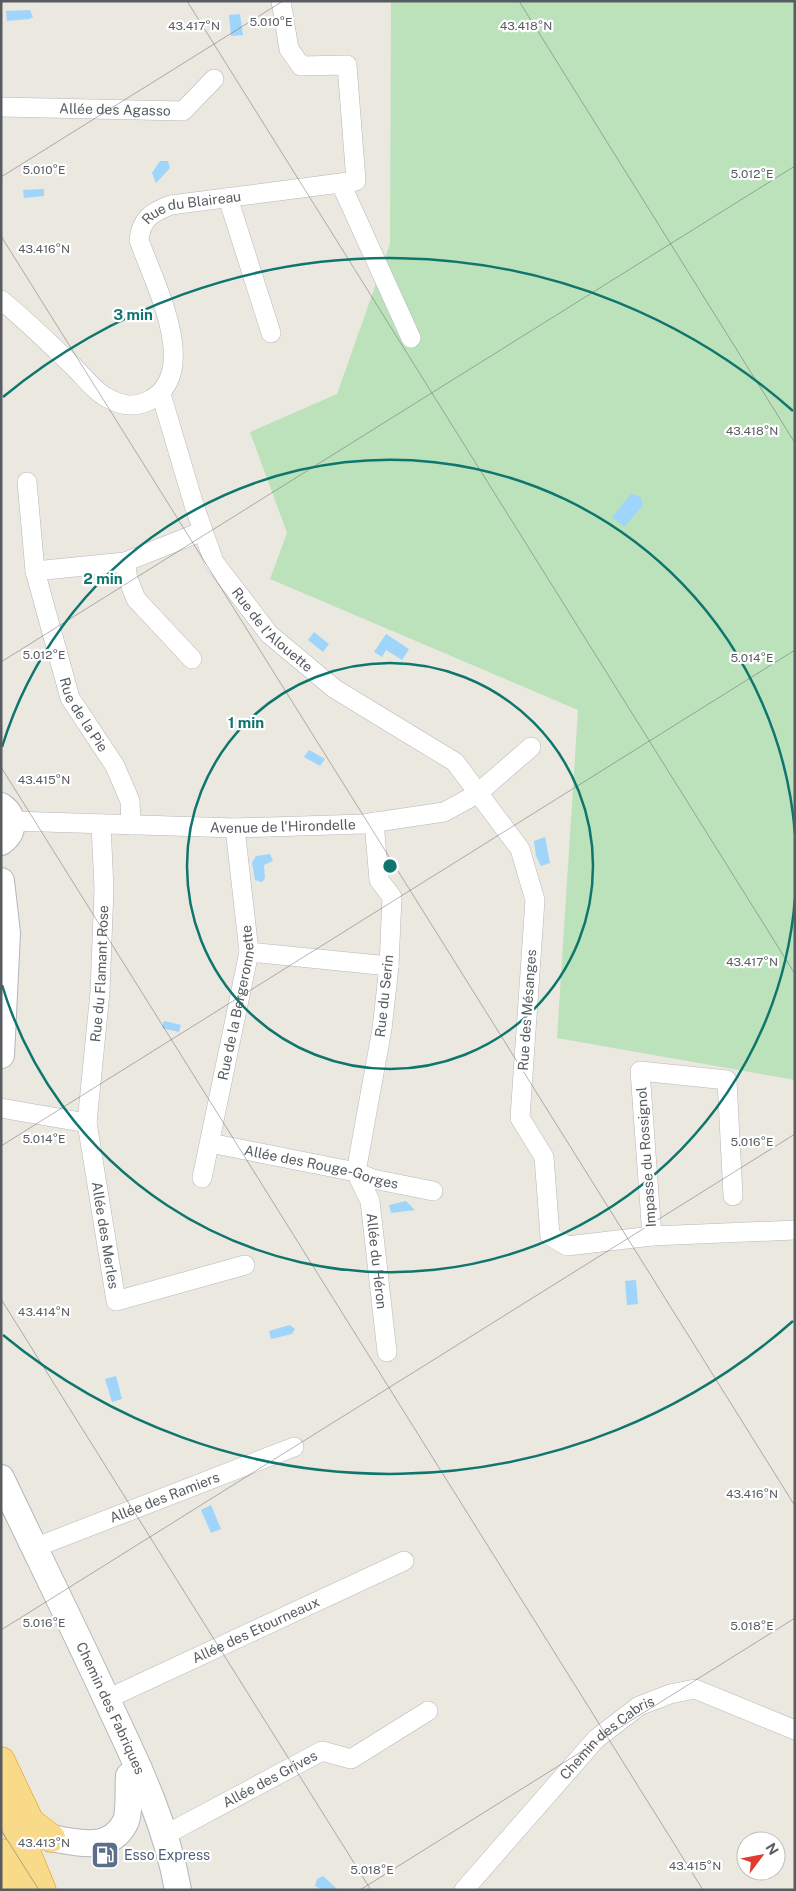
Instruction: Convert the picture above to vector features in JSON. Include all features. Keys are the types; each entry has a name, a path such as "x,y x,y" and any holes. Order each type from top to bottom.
{"highway":[{"path":"1,1761 30,1822 51,1838"},
{"path":"1,1791 42,1890"},
{"path":"1,1853 16,1890"}],"street":[{"path":"281,1 289,49 301,66 347,65 348,182 411,338"},
{"name":"Allée des Agasso","path":"1,107 183,111 190,107 214,79"},
{"name":"Rue du Blaireau","path":"161,394 169,382 174,359 172,330 139,240 141,226 153,212 171,205 348,182"},
{"path":"228,198 271,333"},
{"path":"1,300 26,321 103,395 126,407 146,402 161,394"},
{"name":"Rue de l'Alouette","path":"161,394 214,562 269,634 335,689 455,762 477,794"},
{"name":"Rue de la Pie","path":"27,482 35,571 70,698 115,766 130,801 131,824"},
{"path":"35,571 124,562 203,531"},
{"path":"124,562 136,599 192,659"},
{"name":"Avenue de l'Hirondelle","path":"5,823 131,824 235,828 374,822 444,812 477,794 532,747"},
{"name":"Rue des Mésanges","path":"477,794 520,849 535,900 520,1118 544,1157 550,1236 567,1246 652,1236"},
{"name":"Rue du Serin","path":"356,1172 382,1029 389,966 392,897 379,880 374,822"},
{"name":"Rue du Flamant Rose","path":"87,1123 100,992 104,889 101,824"},
{"name":"Rue de la Bergeronnette","path":"202,1178 249,952 235,828"},
{"path":"1,881 7,932 3,981 1,1055"},
{"path":"249,952 389,966"},
{"name":"Impasse du Rossignol","path":"652,1236 640,1071 727,1080 733,1196"},
{"path":"1,1108 87,1123"},
{"name":"Allée des Merles","path":"87,1123 116,1301 245,1265"},
{"name":"Allée des Rouge-Gorges","path":"210,1143 356,1172 373,1179 433,1191"},
{"name":"Allée du Héron","path":"356,1172 370,1201 387,1352"},
{"path":"652,1236 795,1230"},
{"name":"Allée des Ramiers","path":"34,1548 294,1447"},
{"name":"Chemin des Fabriques","path":"1,1478 107,1699 158,1811 174,1863 178,1890"},
{"name":"Allée des Etourneaux","path":"107,1699 404,1561"},
{"name":"Chemin des Cabris","path":"464,1890 596,1739 639,1706 670,1694 695,1689 795,1730"},
{"name":"Allée des Grives","path":"165,1835 322,1751 351,1759 428,1711"},
{"path":"51,1838 89,1845 111,1840 126,1822 129,1776 139,1769"}],"green space":[{"path":"391,1 795,1 795,1080 557,1038 578,710 270,579 287,533 250,432 337,394 390,244"}],"water":[{"path":"30,10 33,17 29,19 7,21 6,11"},
{"path":"240,14 243,35 231,36 229,15"},
{"path":"160,161 168,161 170,168 156,183 152,173"},
{"path":"44,189 44,196 24,198 23,190"},
{"path":"631,494 640,496 643,505 624,527 612,517"},
{"path":"314,632 329,644 323,652 308,640"},
{"path":"386,634 409,649 402,660 386,650 382,657 374,652"},
{"path":"309,750 325,759 320,766 304,757"},
{"path":"545,837 550,863 541,866 536,856 534,841"},
{"path":"270,854 273,861 264,865 265,878 262,882 255,880 252,863 256,856"},
{"path":"164,1021 181,1025 179,1032 162,1028"},
{"path":"406,1201 415,1210 391,1213 389,1205"},
{"path":"636,1280 638,1304 627,1305 625,1281"},
{"path":"290,1325 295,1329 292,1334 271,1339 269,1331"},
{"path":"116,1376 122,1399 112,1402 105,1379"},
{"path":"211,1505 221,1529 211,1533 201,1510"},
{"path":"323,1876 337,1889 323,1890 315,1886 317,1879"}],"place":[{"name":"Esso Express","path":"105,1855"}]}
